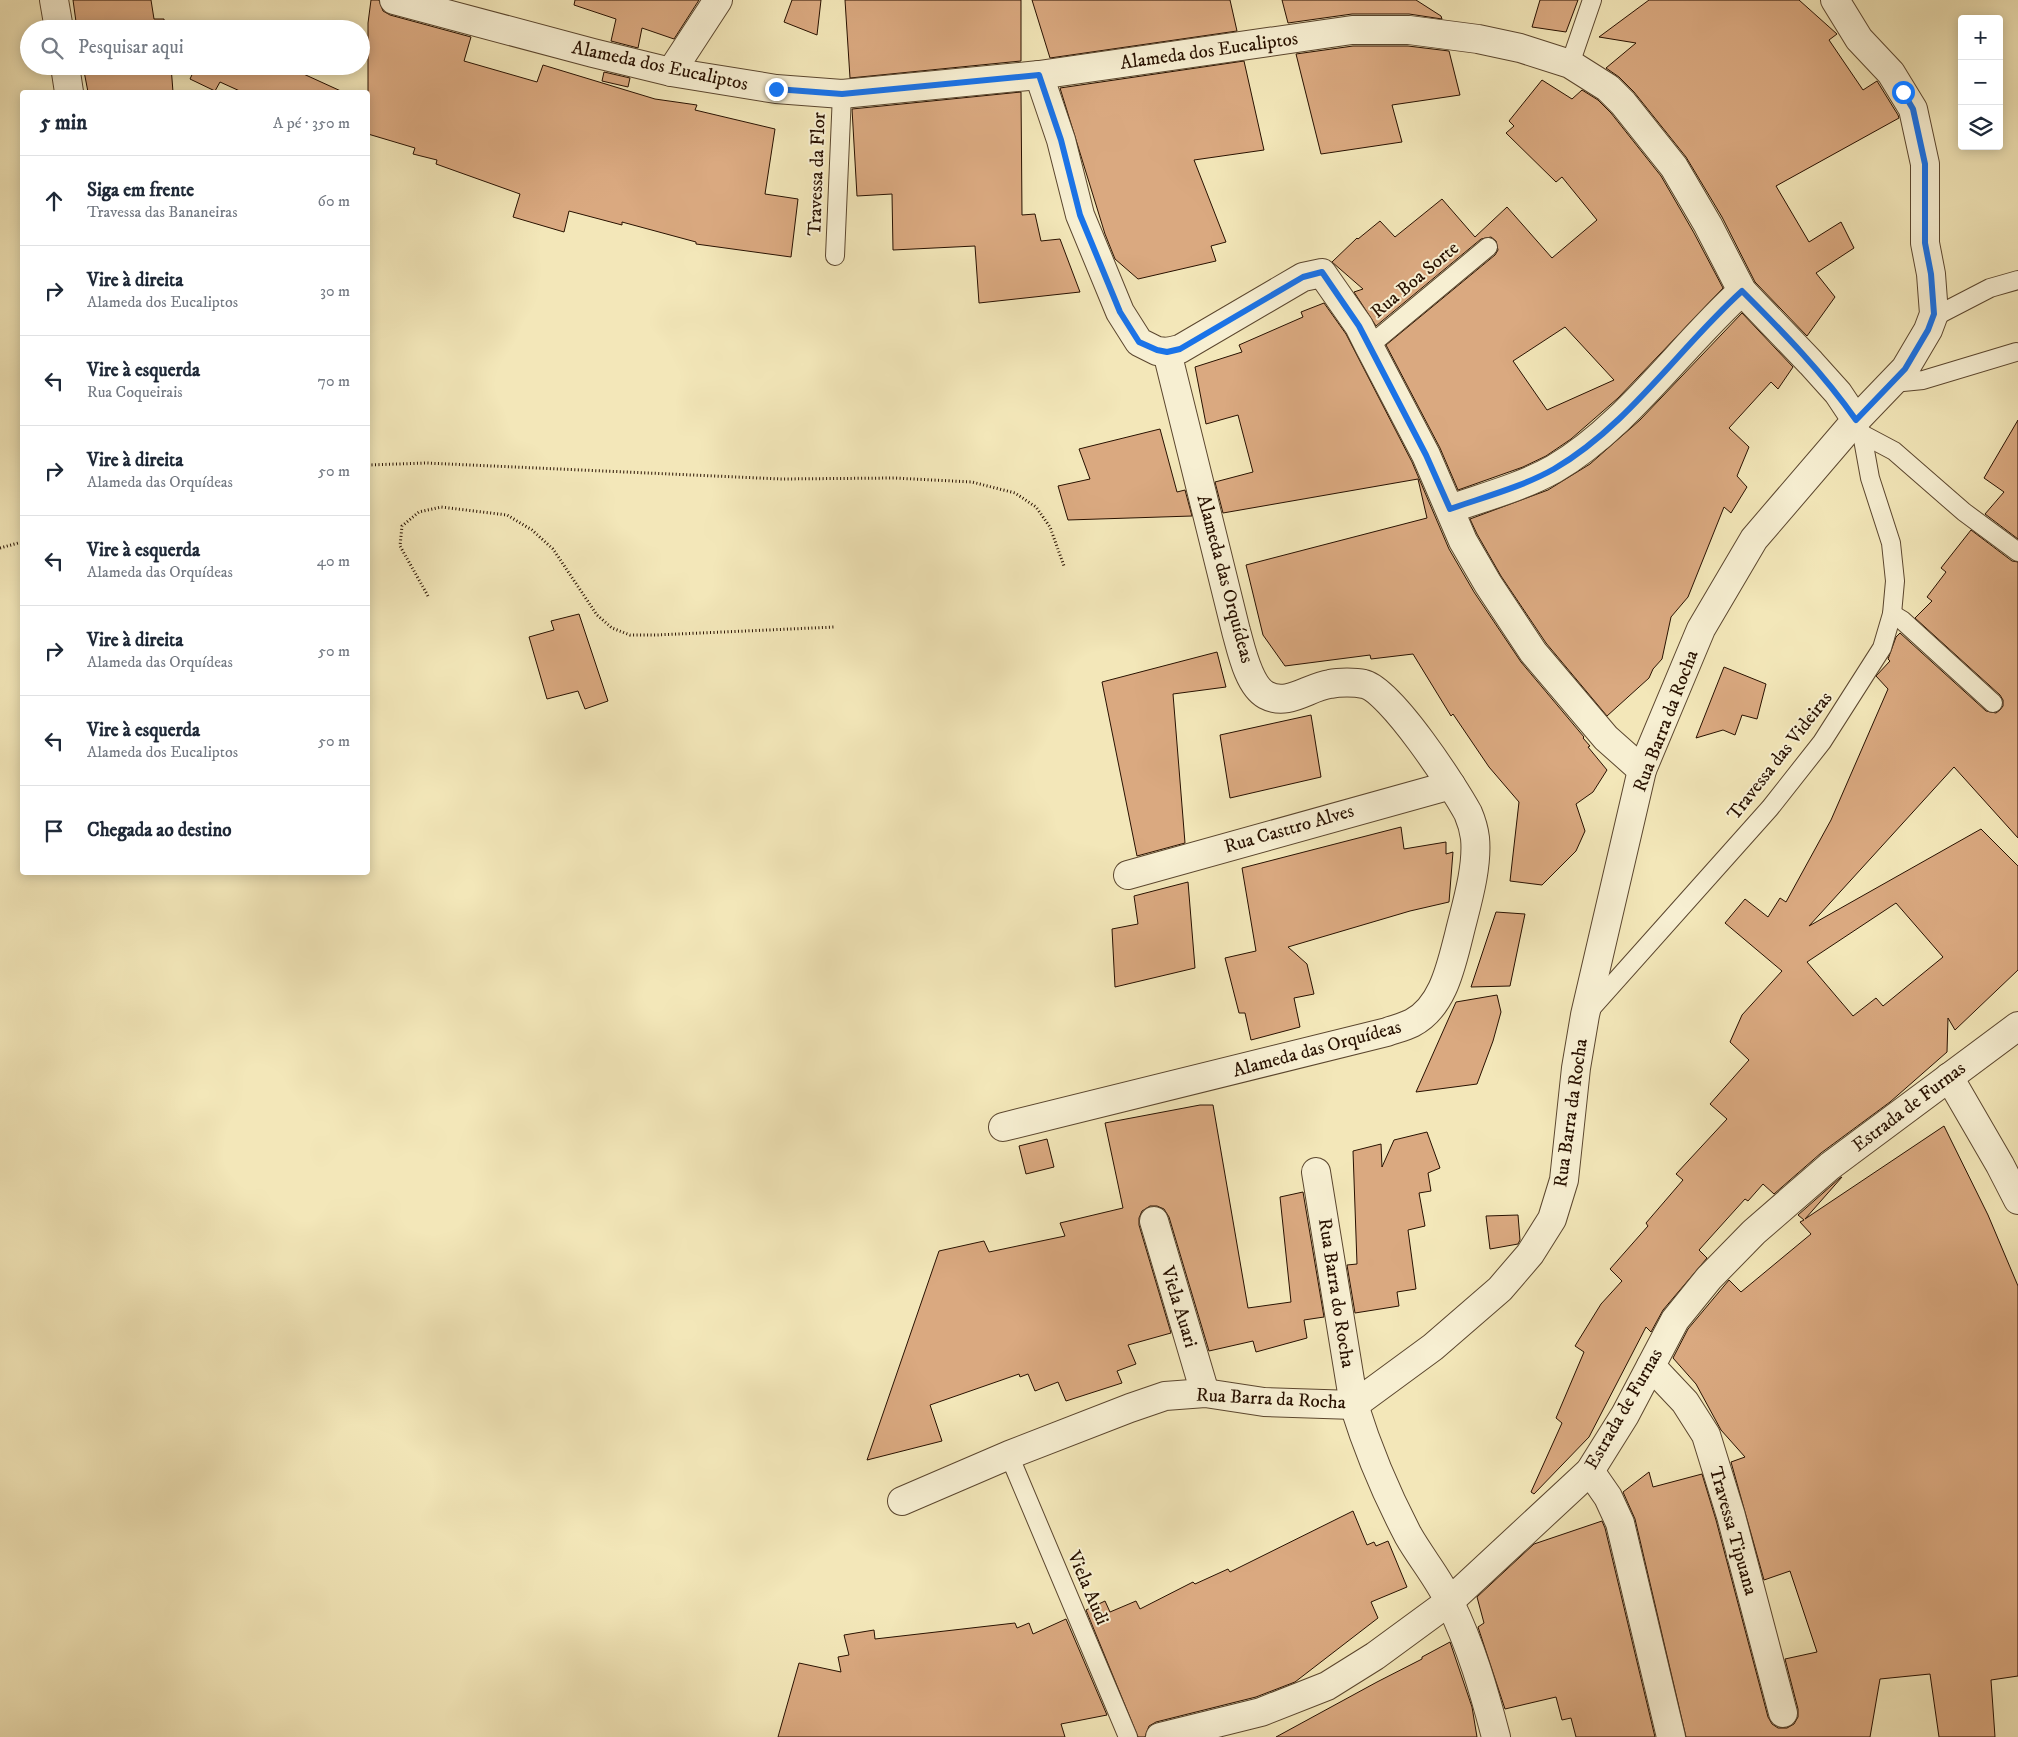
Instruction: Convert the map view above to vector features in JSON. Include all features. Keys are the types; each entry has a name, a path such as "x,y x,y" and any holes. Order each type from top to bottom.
{"street":[{"path":"54,0 57,20"},
{"name":"Alameda dos Eucaliptos","path":"394,0 671,72 776,89 842,94 1039,75 1352,30 1409,30 1478,39 1520,48 1570,64 1608,88 1630,110 1660,147 1687,188 1742,291 1838,393 1859,427"},
{"path":"671,72 718,0"},
{"path":"1835,0 1859,39 1891,73 1913,109 1925,164 1925,243 1934,304 1932,318"},
{"path":"66,75 69,90"},
{"path":"1039,75 1061,140 1080,215 1120,312 1139,342 1167,352 1180,349 1303,277 1322,272 1359,326 1426,455 1463,541 1488,584 1529,647 1606,738 1642,770"},
{"path":"1450,509 1546,474 1589,444 1644,394 1710,322 1742,291"},
{"name":"Rua Barra da Rocha","path":"902,1501 1009,1455 1165,1396 1205,1393 1264,1402 1354,1405 1433,1347 1500,1289 1530,1254 1552,1219 1564,1180 1576,1068 1585,1015 1642,770 1701,629 1754,539 1859,427 1905,369 1928,330 1932,318"},
{"name":"Alameda das Orquídeas","path":"1003,1127 1358,1040 1413,1023 1425,1014 1446,983 1466,909 1475,860 1475,838 1469,815 1438,763 1389,702 1378,691 1365,684 1330,684 1296,696 1277,700 1263,694 1253,680 1246,665 1236,630 1167,352"},
{"name":"Rua Casttro Alves","path":"1128,875 1451,785"},
{"name":"Estrada de Furnas","path":"1160,1737 1261,1712 1327,1686 1375,1656 1450,1601 1590,1471 1625,1415 1675,1320 1709,1278 1754,1232 1830,1166 2018,1026"},
{"path":"1949,1078 2000,1165 2018,1200"},
{"name":"Rua Barra do Rocha","path":"1316,1172 1354,1405 1375,1465 1404,1527 1450,1601 1470,1649 1496,1737"},
{"name":"Viela Auari","path":"1154,1221 1205,1393"},
{"name":"Travessa Tipuana","path":"1650,1366 1685,1402 1706,1435 1731,1516 1783,1713"},
{"path":"1590,1471 1608,1497 1620,1523 1671,1737"}],"lane":[{"path":"1570,64 1592,0"},
{"name":"Travessa da Flor","path":"835,256 842,94"},
{"name":"Rua Boa Sorte","path":"1369,346 1488,247"},
{"path":"1932,318 1990,288 2018,280"},
{"path":"1893,382 1923,380 2016,352"},
{"path":"1859,427 1894,451 1964,512 2018,552"},
{"name":"Travessa das Videiras","path":"1585,1015 1770,808 1822,742 1882,648 1892,614 1895,581 1891,543 1870,478 1859,427"},
{"path":"1892,614 1908,625 1993,703"},
{"name":"Viela Audi","path":"1009,1455 1128,1737"}],"path":[{"path":"370,465 426,463 781,479 894,478 972,482 1014,493 1036,507 1050,527 1064,566"},
{"path":"428,596 400,546 402,526 419,512 441,507 507,515 532,530 553,549 597,614 612,628 630,635 656,636 835,627"},
{"path":"0,548 20,543"}],"building":[{"path":"73,0 151,0 154,19 164,20 76,20"},
{"path":"371,0 379,0 383,11 390,15 471,37 464,61 537,82 543,65 655,99 697,105 695,110 775,129 765,194 798,199 791,257 696,244 696,242 622,222 622,225 569,211 564,232 513,217 520,194 436,164 437,160 413,154 415,148 370,135 368,75 370,75 370,20 368,20"},
{"path":"575,0 699,0 674,39 642,28 638,48 611,41 616,19 574,5"},
{"path":"792,0 821,0 817,35 784,22"},
{"path":"845,0 1021,0 1021,61 850,78"},
{"path":"1032,0 1230,0 1237,31 1050,58"},
{"path":"1282,0 1416,0 1441,16 1442,19 1409,14 1352,14 1288,23"},
{"path":"1540,0 1578,0 1566,32 1532,27"},
{"path":"1649,0 1799,0 1837,34 1829,40 1863,90 1877,81 1898,115 1899,118 1776,186 1809,242 1841,222 1854,248 1816,273 1835,297 1807,336 1755,282 1722,217 1686,157 1634,92 1619,77 1606,68 1636,43 1599,37"},
{"path":"1353,46 1408,46 1449,51 1460,95 1392,105 1402,142 1321,154 1296,54"},
{"path":"1244,61 1264,150 1194,160 1226,242 1211,246 1216,261 1138,279 1115,259 1105,234 1060,88"},
{"path":"604,72 630,78 628,87 602,81"},
{"path":"85,75 172,75 173,90 88,90"},
{"path":"192,75 306,75 339,90 238,90 220,82 216,90 213,90 190,79"},
{"path":"1542,80 1572,99 1582,90 1598,100 1611,113 1661,176 1723,288 1618,398 1571,439 1546,456 1523,467 1458,490 1440,448 1386,345 1495,255 1498,250 1496,241 1491,237 1481,239 1376,326 1354,292 1363,289 1332,262 1357,238 1380,221 1395,237 1442,199 1475,237 1507,207 1552,258 1597,220 1562,177 1556,182 1506,133 1514,126 1509,121","holes":["1565,327 1614,380 1547,410 1513,361"]},
{"path":"1021,92 1022,215 1035,214 1041,241 1060,239 1080,292 979,303 975,246 893,250 892,194 857,196 852,109"},
{"path":"1324,303 1346,334 1412,462 1449,549 1474,592 1521,662 1584,737 1590,746 1588,747 1607,770 1593,792 1576,804 1585,831 1576,851 1542,885 1510,881 1519,802 1489,767 1453,714 1451,716 1413,654 1371,659 1370,655 1285,666 1263,635 1246,565 1427,518 1418,479 1223,513 1215,482 1253,472 1238,415 1206,424 1195,367 1242,352 1239,345 1303,317 1301,312"},
{"path":"1742,313 1793,367 1778,389 1771,382 1729,428 1749,447 1737,476 1747,487 1731,513 1724,507 1688,597 1671,617 1662,659 1653,669 1649,678 1607,716 1546,643 1501,576 1470,519 1548,490 1590,464 1640,420"},
{"path":"2018,420 2018,539 1985,514 2004,492 1984,478"},
{"path":"1160,429 1177,492 1185,490 1192,516 1068,520 1058,486 1090,479 1079,449"},
{"path":"1971,530 2012,561 2018,562 2018,838 1954,767 1809,926 1981,829 2018,866 2018,970 1955,1030 1948,1018 1947,1052 1890,1102 1821,1153 1774,1194 1763,1184 1748,1201 1745,1199 1699,1250 1707,1258 1663,1310 1651,1332 1646,1327 1589,1437 1534,1494 1531,1492 1562,1423 1556,1418 1584,1352 1575,1346 1601,1304 1622,1281 1610,1269 1648,1226 1646,1223 1683,1180 1676,1174 1727,1119 1710,1104 1749,1060 1730,1042 1742,1015 1782,971 1725,923 1745,899 1768,917 1780,898 1786,902 1831,820 1888,689 1876,676 1890,661 1888,659 1896,637 1900,633 1986,711 1996,713 2003,706 2003,700 2000,695 1915,618 1932,601 1927,597 1946,572 1941,568","holes":["1896,903 1943,957 1883,1006 1876,998 1853,1016 1807,962"]},
{"path":"579,614 608,701 585,709 578,691 547,699 529,637 554,630 551,621"},
{"path":"1217,652 1226,687 1173,694 1185,843 1137,856 1102,682"},
{"path":"1724,667 1766,684 1757,719 1742,715 1735,735 1723,730 1696,738"},
{"path":"1311,715 1321,777 1230,798 1220,735"},
{"path":"1401,827 1404,849 1446,842 1446,854 1453,852 1449,902 1410,911 1288,947 1307,964 1314,994 1294,998 1300,1027 1251,1040 1245,1013 1239,1013 1225,958 1256,951 1242,868"},
{"path":"1188,882 1195,968 1115,987 1112,929 1138,924 1134,896"},
{"path":"1496,912 1525,914 1510,986 1471,987"},
{"path":"1497,995 1501,1012 1493,1041 1477,1084 1416,1092 1456,1002"},
{"path":"1200,1105 1213,1105 1248,1308 1291,1302 1280,1197 1303,1192 1324,1317 1304,1320 1307,1338 1256,1352 1253,1341 1209,1351 1169,1217 1164,1209 1150,1206 1142,1211 1139,1225 1171,1333 1128,1345 1136,1364 1117,1371 1122,1383 1066,1401 1058,1382 1035,1391 1028,1374 1020,1377 1019,1374 930,1405 942,1441 867,1460 939,1251 984,1241 989,1252 1065,1236 1060,1223 1123,1208 1105,1123"},
{"path":"1944,1126 1988,1215 2018,1286 2018,1676 1991,1680 1995,1737 1939,1737 1930,1674 1880,1679 1870,1737 1686,1737 1635,1519 1623,1492 1649,1472 1653,1487 1702,1474 1768,1717 1772,1724 1778,1728 1787,1728 1794,1724 1798,1717 1798,1709 1785,1659 1817,1652 1790,1571 1764,1580 1731,1462 1745,1457 1721,1430 1696,1384 1673,1358 1688,1329 1729,1280 1741,1292 1811,1234 1800,1222 1804,1220 1798,1215 1840,1178 1842,1177 1805,1219"},
{"path":"1427,1132 1440,1168 1428,1173 1431,1191 1419,1193 1425,1226 1408,1230 1416,1289 1397,1292 1399,1306 1355,1313 1347,1265 1357,1264 1353,1151 1381,1144 1382,1167 1394,1140"},
{"path":"1047,1139 1054,1167 1026,1174 1019,1146"},
{"path":"1518,1215 1520,1240 1518,1244 1490,1249 1486,1216"},
{"path":"1353,1511 1367,1545 1374,1542 1376,1546 1388,1541 1407,1587 1371,1602 1378,1618 1295,1682 1256,1697 1156,1722 1149,1726 1145,1737 1138,1737 1086,1610 1105,1601 1110,1612 1136,1601 1140,1609 1193,1582 1195,1584 1228,1569 1230,1572"},
{"path":"1602,1521 1655,1737 1576,1737 1571,1718 1562,1720 1556,1697 1505,1709 1478,1627 1484,1623 1477,1597 1534,1544"},
{"path":"1066,1619 1107,1715 1061,1724 1065,1737 778,1737 799,1663 841,1672 838,1657 849,1655 844,1635 874,1630 875,1639 1015,1623 1017,1628 1029,1623 1033,1634"},
{"path":"1450,1642 1472,1707 1477,1737 1276,1737 1422,1659 1422,1657"}],"route":[{"path":"776,89 842,94 1039,75 1061,140 1080,215 1120,312 1139,342 1167,352 1180,349 1303,277 1322,272 1359,326 1426,455 1450,509 1546,474 1589,444 1644,394 1710,322 1742,291 1779,328 1838,393 1856,420 1905,369 1928,330 1934,314 1931,274 1925,243 1926,193 1923,148 1913,109 1903,92"}]}
